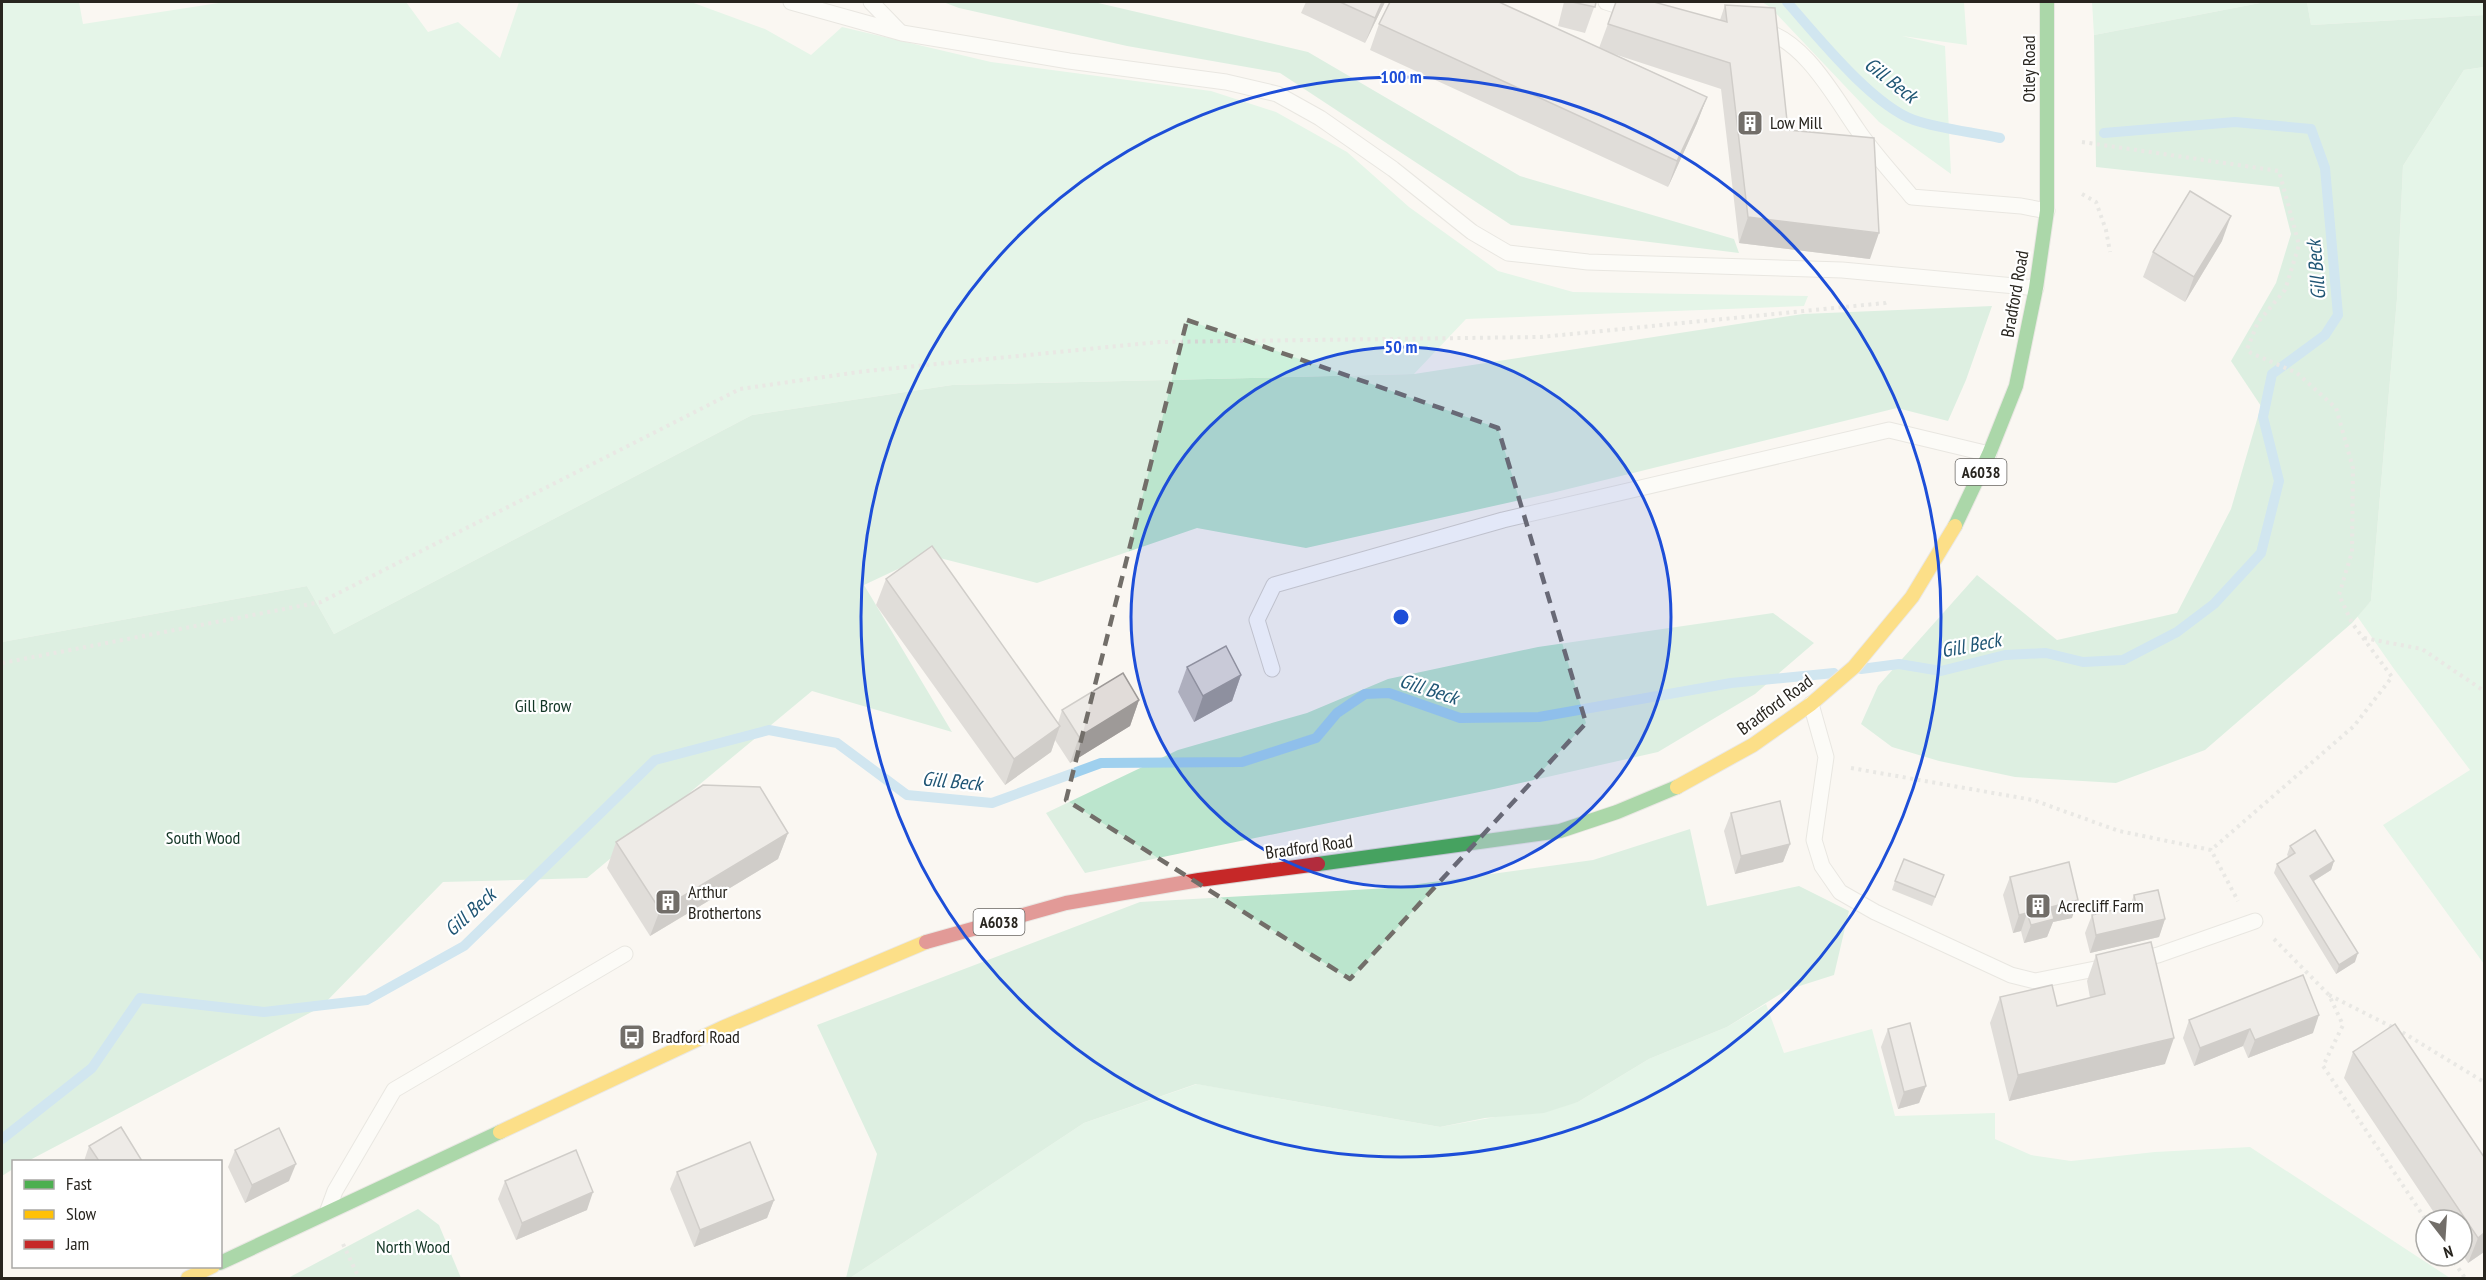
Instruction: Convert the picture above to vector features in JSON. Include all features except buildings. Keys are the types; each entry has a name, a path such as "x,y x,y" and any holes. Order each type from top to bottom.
{"main road":[{"name":"Otley Road","path":"2047,2 2048,137"},
{"name":"Bradford Road","path":"222,1262 722,1028 916,945 1066,903 1155,887 1560,831 1617,812 1684,784 1753,745 1810,705 1854,667 1912,597 1954,528 1989,454 2016,386 2036,288 2047,211 2048,137"},
{"path":"188,1278 209,1268"}],"lane":[{"path":"791,2 902,33 1069,61 1226,82 1277,94 1320,118 1393,169 1472,232 1508,252 1588,262 1842,270 2036,288"},
{"path":"871,2 902,33"},
{"path":"1606,2 1650,17"},
{"path":"1742,27 1775,33 1820,72 1858,130 1912,197 2021,206 2047,211"},
{"path":"1272,669 1257,620 1274,585 1503,520 1889,430 1989,454"},
{"path":"1810,705 1826,757 1814,840 1822,866 1840,892 1875,912 2012,975 2035,981 2059,978 2158,955 2255,921"},
{"path":"328,1211 335,1191 394,1090 625,954"}],"path":[{"path":"2048,137 2279,171 2299,245 2286,290 2258,322 2247,349 2297,374 2336,408 2353,468 2352,552 2339,595 2352,623 2392,677 2354,726 2211,850"},
{"path":"2047,175 2096,202 2106,230 2110,252"},
{"path":"2,663 321,602 740,389 866,371 1159,342 1541,337 1885,303 1926,278"},
{"path":"2363,638 2422,649 2484,691"},
{"path":"1826,757 1854,769 2033,800 2120,831 2211,850"},
{"path":"2211,850 2239,903 2329,995 2402,1032 2484,1082"},
{"path":"2329,995 2343,1025 2323,1066 2418,1208"}],"highlighted area":[{"path":"1187,320 1498,428 1586,723 1350,979 1066,800"}],"green space":[{"path":"2,2 79,2 83,24 225,2 406,2 428,32 458,22 500,58 519,2 691,2 765,29 811,55 842,27 991,62 1211,91 1276,112 1347,152 1409,207 1498,271 1573,292 1808,296 1804,306 1466,319 1414,374 952,385 752,415 334,634 307,586 2,642"},
{"path":"943,2 1094,2 1308,52 1520,176 1734,239 1739,253 1511,225 1280,73 1127,46 959,8"},
{"path":"1762,2 1964,2 1967,45 1902,36 1945,46 1951,174 1879,122 1770,7"},
{"path":"2092,2 2265,2 2094,35"},
{"path":"2265,2 2307,2 2311,25 2484,15 2484,67 2464,70 2403,166 2397,299 2371,601 2352,623 2205,750 2116,783 2015,777 1939,761 1892,747 1861,724 1878,686 1977,575 2057,640 2177,613 2231,509 2261,406 2231,361 2276,283 2291,234 2279,187 2096,167 2094,35"},
{"path":"2307,2 2484,2 2484,15 2311,25"},
{"path":"2484,67 2484,964 2383,825 2470,770 2357,616 2371,601 2397,299 2403,166 2464,70"},
{"name":"Gill Brow","path":"1992,306 1966,380 1948,421 1897,408 1556,492 1306,548 1197,528 1037,583 928,555 864,585 952,732 812,691 587,878 443,882 321,1007 30,1160 12,1160 12,1170 2,1176 2,642 307,586 334,634 752,415 952,385 1414,374 1803,314"},
{"path":"1773,613 1814,643 1755,694 1658,752 1494,789 1085,873 1046,813 1178,750 1307,713 1388,679 1538,647"},
{"path":"1690,829 1707,906 1799,886 1849,911 1834,975 1787,990 1727,1027 1649,1059 1578,1102 1544,1113 1485,1118 1440,1127 1196,1084 1084,1123 850,1278 846,1278 877,1154 817,1025 1140,902 1389,888 1593,860"},
{"path":"1766,1004 1784,1053 1872,1029 1895,1116 1995,1113 1995,1139 2031,1155 2071,1161 2155,1152 2250,1147 2414,1254 2414,1268 2435,1268 2450,1278 850,1278 1084,1123 1197,1084 1440,1127 1578,1102 1649,1059 1727,1027"},
{"name":"North Wood","path":"418,1209 439,1225 461,1278 288,1278"}],"waterway":[{"name":"Gill Beck","path":"1787,2 1863,85 1898,112 1924,123 2000,138"},
{"name":"Gill Beck","path":"1861,669 1899,664 1941,671 2005,655 2046,653 2083,662 2123,660 2177,632 2214,604 2261,553 2279,481 2263,417 2272,374 2325,335 2338,315 2325,168 2311,129 2235,122 2104,133"},
{"name":"Gill Beck","path":"2,1139 92,1068 140,998 264,1012 367,1000 464,946 655,760 769,730 837,743 907,795 992,803 1101,763 1242,762 1316,738 1337,713 1365,694 1389,693 1460,718 1539,717 1731,683 1834,673"}],"traffic: fast":[{"path":"1955,526 1989,454 2016,386 2036,288 2047,211 2047,2"},
{"path":"1318,864 1560,831 1617,812 1677,787"},
{"path":"222,1262 500,1132"}],"traffic: slow":[{"path":"1677,787 1753,745 1811,704 1854,667 1912,597 1955,526"},
{"path":"500,1132 722,1028 926,942"},
{"path":"188,1278 209,1268"}],"traffic: jam":[{"path":"926,942 1066,903 1199,880 1318,864"}],"place":[{"name":"Low Mill","path":"1750,123"},
{"name":"Arthur Brothertons","path":"668,902"},
{"name":"Acrecliff Farm","path":"2038,906"},
{"name":"Bradford Road","path":"632,1037"}],"park label":[{"name":"South Wood","path":"203,838"}]}
